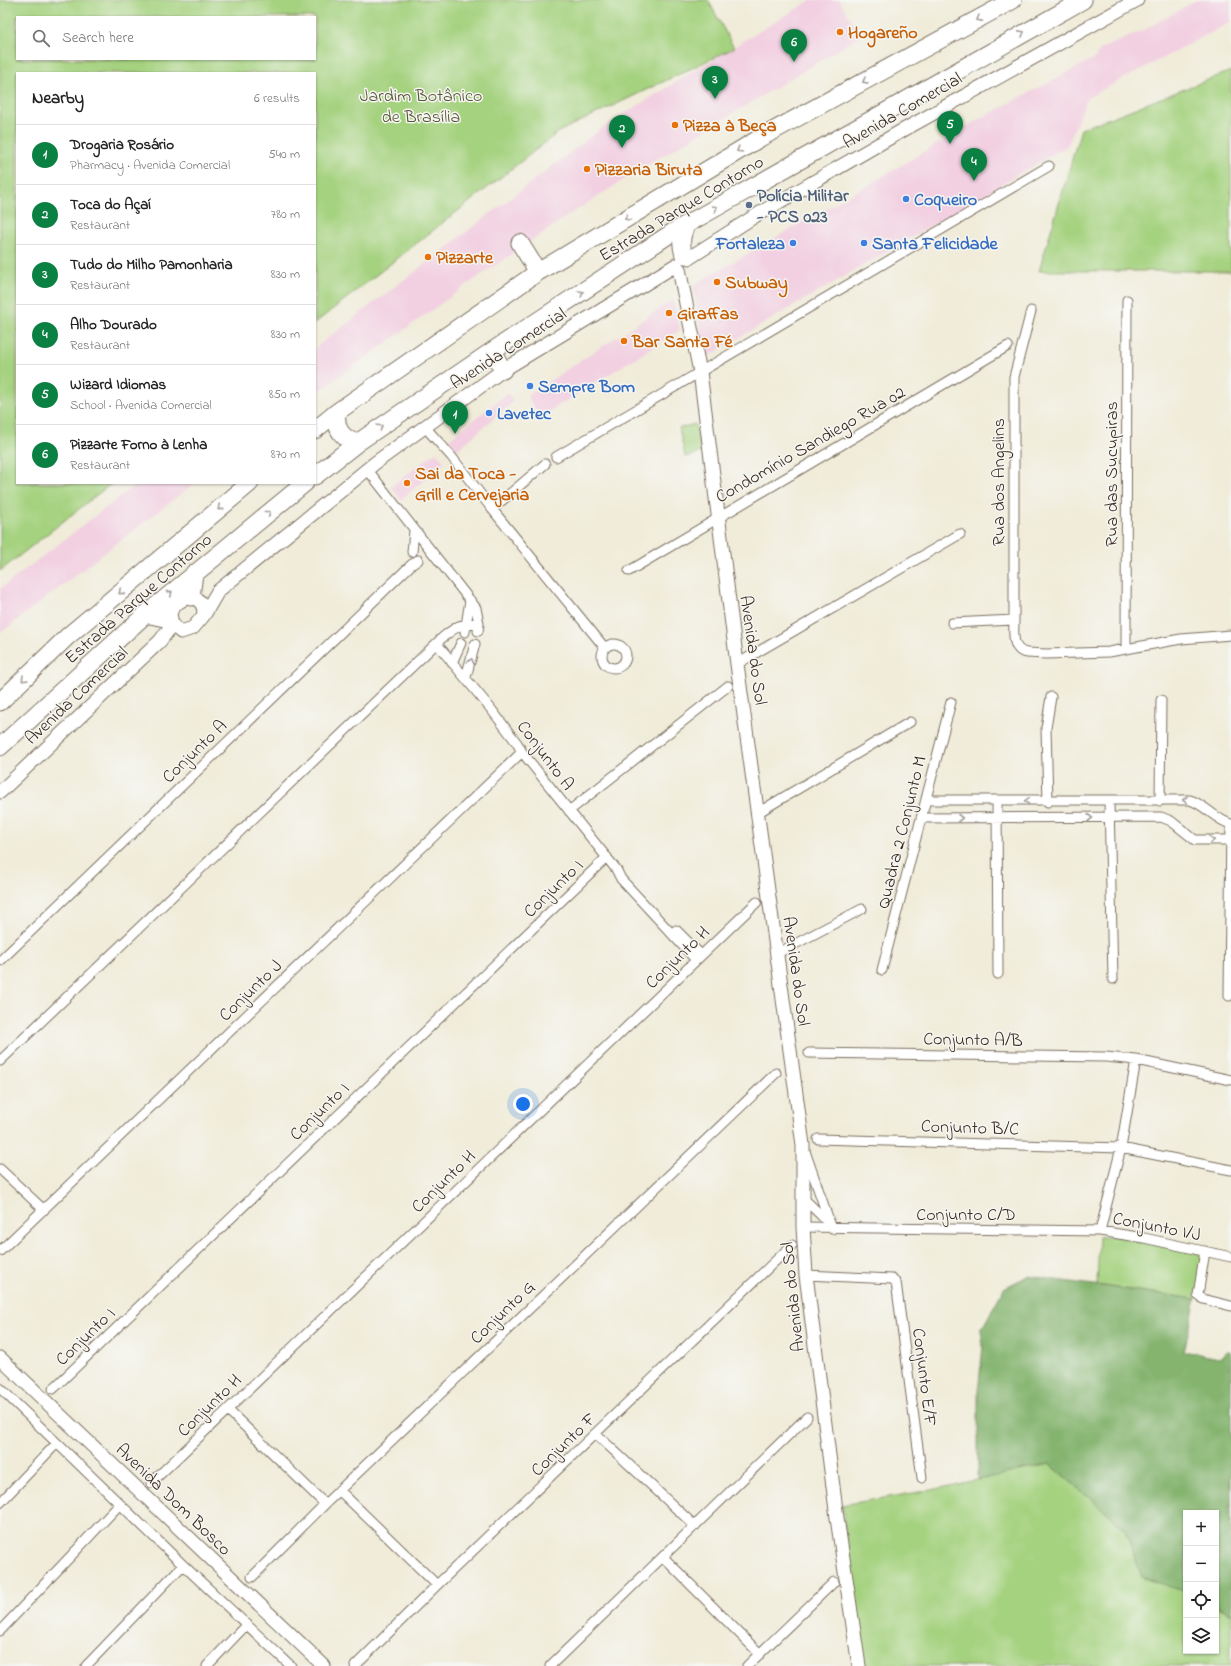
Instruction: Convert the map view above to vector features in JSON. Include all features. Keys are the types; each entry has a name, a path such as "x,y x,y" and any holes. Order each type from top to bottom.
{"highway":[{"name":"Estrada Parque Contorno","path":"316,429 337,412 538,272 760,138 1013,0"},
{"name":"Estrada Parque Contorno","path":"316,475 357,443 492,351 688,223 1083,0"},
{"path":"682,262 681,236 688,223"},
{"path":"661,240 671,246 682,262"},
{"path":"520,243 538,272"},
{"path":"492,351 503,370"},
{"path":"337,412 338,428 342,435 349,441 357,443"},
{"name":"Estrada Parque Contorno","path":"0,702 68,636 249,484"},
{"name":"Estrada Parque Contorno","path":"0,747 146,614 289,490 303,484"},
{"path":"194,573 199,603"},
{"path":"146,614 174,625"}],"street":[{"name":"Avenida Comercial","path":"0,792 174,625 193,628 199,603 218,591 367,469 503,370 755,216 898,133 1137,0"},
{"path":"556,457 1049,166"},
{"name":"Avenida do Sol","path":"682,262 682,283 700,372 737,664 759,812 776,954 803,1145 803,1227 806,1275 837,1518 859,1666"},
{"name":"Rua das Sucupiras","path":"1126,647 1127,300"},
{"name":"Rua dos Angelins","path":"1031,311 1014,377 1014,620 1016,645 1023,653 1046,654 1093,653 1126,647"},
{"name":"Condomínio Sandiego Rua 02","path":"629,571 1008,346"},
{"path":"426,426 605,648"},
{"path":"492,509 545,464"},
{"path":"0,1061 436,644 460,625 467,623 478,628 476,608 470,600 418,556 414,531 367,469"},
{"path":"414,531 418,556"},
{"path":"737,664 960,534"},
{"name":"Conjunto A","path":"0,961 418,556"},
{"path":"465,632 470,600"},
{"path":"174,625 173,607 178,602 199,603"},
{"path":"952,623 1014,620"},
{"path":"1126,647 1181,638 1231,635"},
{"path":"452,663 461,643"},
{"name":"Conjunto A","path":"436,644 466,677 517,742 522,752 607,857 621,879 650,906 699,958"},
{"path":"466,677 475,644"},
{"name":"Conjunto A","path":"569,811 728,686"},
{"path":"1048,802 1046,728 1051,697"},
{"path":"1160,801 1161,700"},
{"name":"Quadra 2 Conjunto M","path":"882,970 951,702"},
{"path":"759,812 910,722"},
{"name":"Conjunto J","path":"0,1251 522,752"},
{"path":"926,800 1048,802 1190,800 1197,802 1220,820 1231,824 1229,996"},
{"path":"997,800 998,974"},
{"path":"1109,800 1113,979"},
{"path":"921,818 1166,818 1195,840 1231,840"},
{"name":"Conjunto I","path":"53,1389 607,857"},
{"name":"Conjunto H","path":"151,1483 757,902"},
{"path":"776,954 862,909"},
{"name":"Conjunto A/B","path":"809,1053 1106,1057 1136,1060 1231,1080"},
{"path":"1100,1231 1121,1148 1136,1060"},
{"name":"Conjunto G","path":"252,1577 339,1490 776,1073"},
{"name":"Conjunto B/C","path":"818,1139 1121,1148 1231,1170"},
{"path":"803,1145 830,1226"},
{"path":"0,1169 44,1210"},
{"path":"819,1193 812,1189 803,1194 830,1226"},
{"name":"Conjunto C/D","path":"803,1227 830,1226 1100,1231"},
{"name":"Conjunto I/J","path":"1100,1231 1231,1257"},
{"name":"Conjunto F","path":"356,1666 438,1585 792,1246"},
{"path":"1205,1251 1198,1295 1203,1299 1231,1306"},
{"name":"Conjunto E/F","path":"806,1275 894,1280 898,1285 922,1478"},
{"name":"Avenida Dom Bosco","path":"0,1358 324,1666"},
{"path":"0,1388 56,1444 291,1666"},
{"path":"228,1410 325,1504"},
{"path":"550,1666 807,1417"},
{"path":"596,1434 695,1526"},
{"path":"0,1503 56,1444"},
{"path":"339,1490 438,1585"},
{"path":"0,1631 120,1504"},
{"path":"663,1557 760,1654"},
{"path":"86,1666 183,1565"},
{"path":"747,1666 834,1582"},
{"path":"207,1666 248,1624"}],"shaded area":[{"path":"811,0 839,0 861,36 631,175 569,215 471,282 316,393 316,347 606,125"},
{"path":"1197,0 1231,0 1231,22 1087,98 1067,146 705,358 693,285 880,178 974,122 1095,58 1101,49 1144,30"},
{"path":"673,300 680,330 540,417 527,396"},
{"path":"508,393 513,402 457,450 449,439"},
{"path":"436,452 444,462 401,500 391,487"},
{"path":"137,484 194,484 2,632 0,629 0,589"}],"green space":[{"name":"Jardim Botânico de Brasília","path":"0,0 708,0 734,48 560,131 316,322 316,72 16,72 16,484 111,484 0,571"},
{"path":"1231,71 1231,271 1039,271 1081,129"},
{"path":"695,424 702,452 685,457 679,428"},
{"path":"1113,1236 1202,1254 1202,1265 1196,1299 1097,1285 1099,1237"},
{"path":"1028,1276 1196,1299 1184,1351 1219,1358 1228,1351 1231,1351 1231,1614 1219,1608 1219,1510 1183,1510 1183,1591 1142,1577 1124,1528 1050,1464 978,1480 978,1391 983,1346 981,1330 1004,1288"},
{"path":"1050,1464 1124,1528 1142,1577 1183,1591 1183,1654 1219,1654 1219,1608 1231,1614 1231,1666 862,1666 842,1505 931,1490"}],"place":[{"name":"Hogareño","path":"840,32"},
{"name":"Pizzarte Forno à Lenha","path":"794,62"},
{"name":"Tudo do Milho Pamonharia","path":"715,99"},
{"name":"Pizza à Beça","path":"675,125"},
{"name":"Wizard Idiomas","path":"950,144"},
{"name":"Toca do Açaí","path":"622,148"},
{"name":"Pizzaria Biruta","path":"587,169"},
{"name":"Alho Dourado","path":"974,181"},
{"name":"Coqueiro","path":"906,199"},
{"name":"Polícia Militar - PCS 023","path":"749,205"},
{"name":"Fortaleza","path":"793,243"},
{"name":"Santa Felicidade","path":"864,243"},
{"name":"Pizzarte","path":"428,257"},
{"name":"Subway","path":"717,282"},
{"name":"Giraffas","path":"669,313"},
{"name":"Bar Santa Fé","path":"624,341"},
{"name":"Sempre Bom","path":"530,386"},
{"name":"Lavetec","path":"489,413"},
{"name":"Drogaria Rosário","path":"455,434"},
{"name":"Sai da Toca - Grill e Cervejaria","path":"407,483"}]}
